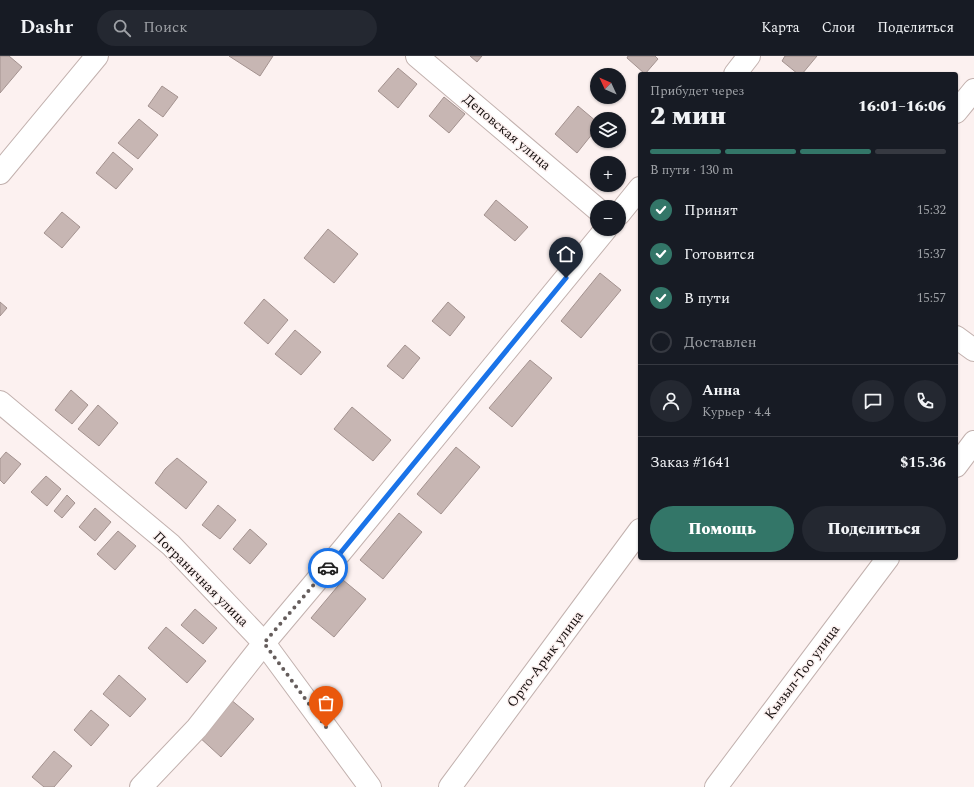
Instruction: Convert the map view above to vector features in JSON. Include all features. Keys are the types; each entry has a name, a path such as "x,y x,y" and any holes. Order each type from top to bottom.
{"street":[{"path":"0,173 97,56"},
{"name":"Деповская улица","path":"417,56 590,203"},
{"path":"737,72 749,56"},
{"path":"958,110 974,90"},
{"path":"626,205 638,190"},
{"path":"141,787 197,728 264,643 600,236"},
{"path":"958,338 974,350"},
{"name":"Пограничная улица","path":"0,402 171,545 264,643 370,787"},
{"path":"958,463 974,442"},
{"name":"Орто-Арык улица","path":"450,787 638,533"},
{"name":"Кызыл-Тоо улица","path":"716,787 886,560"}],"building":[{"path":"0,56 9,56 22,67 0,93"},
{"path":"229,56 273,56 260,76"},
{"path":"470,56 482,56 477,62"},
{"path":"628,56 655,56 658,59 647,72 643,72 627,58"},
{"path":"785,56 817,56 804,72 796,72 782,61"},
{"path":"398,68 417,84 398,108 378,91"},
{"path":"162,86 178,97 163,117 148,106"},
{"path":"444,97 465,114 449,133 429,116"},
{"path":"578,106 590,116 590,137 577,153 555,134"},
{"path":"139,119 158,135 138,159 118,143"},
{"path":"113,152 133,169 116,189 96,173"},
{"path":"496,200 528,227 515,241 484,215"},
{"path":"62,212 80,227 62,248 44,233"},
{"path":"328,229 358,254 334,283 304,258"},
{"path":"600,273 621,290 581,338 561,321"},
{"path":"264,299 288,320 268,344 244,323"},
{"path":"0,302 7,308 0,316"},
{"path":"448,302 465,317 450,336 432,321"},
{"path":"295,330 321,352 301,375 275,354"},
{"path":"405,345 420,358 403,379 387,366"},
{"path":"530,360 552,378 512,427 489,408"},
{"path":"71,390 88,405 72,424 55,410"},
{"path":"98,405 118,423 99,446 78,429"},
{"path":"352,407 391,440 373,461 334,429"},
{"path":"456,447 480,467 441,514 417,494"},
{"path":"6,452 21,464 4,484 0,480 0,459"},
{"path":"177,458 207,482 186,509 155,483 165,469"},
{"path":"46,476 61,489 47,506 31,492"},
{"path":"67,495 75,503 62,518 54,511"},
{"path":"218,505 236,520 220,539 202,525"},
{"path":"95,508 111,522 95,541 79,527"},
{"path":"399,513 422,532 383,579 360,560"},
{"path":"250,529 267,544 250,564 233,549"},
{"path":"118,531 136,546 115,570 97,554"},
{"path":"343,580 366,599 334,637 311,618"},
{"path":"195,609 217,628 203,644 181,625"},
{"path":"166,627 206,661 187,683 148,648"},
{"path":"119,675 146,699 130,717 103,694"},
{"path":"230,699 254,719 221,757 198,736"},
{"path":"91,710 109,725 91,746 74,730"},
{"path":"54,751 72,766 54,787 44,787 32,777"}],"way so far":[{"path":"326,727 264,643 328,568"}],"route":[{"path":"328,568 566,278"}]}
